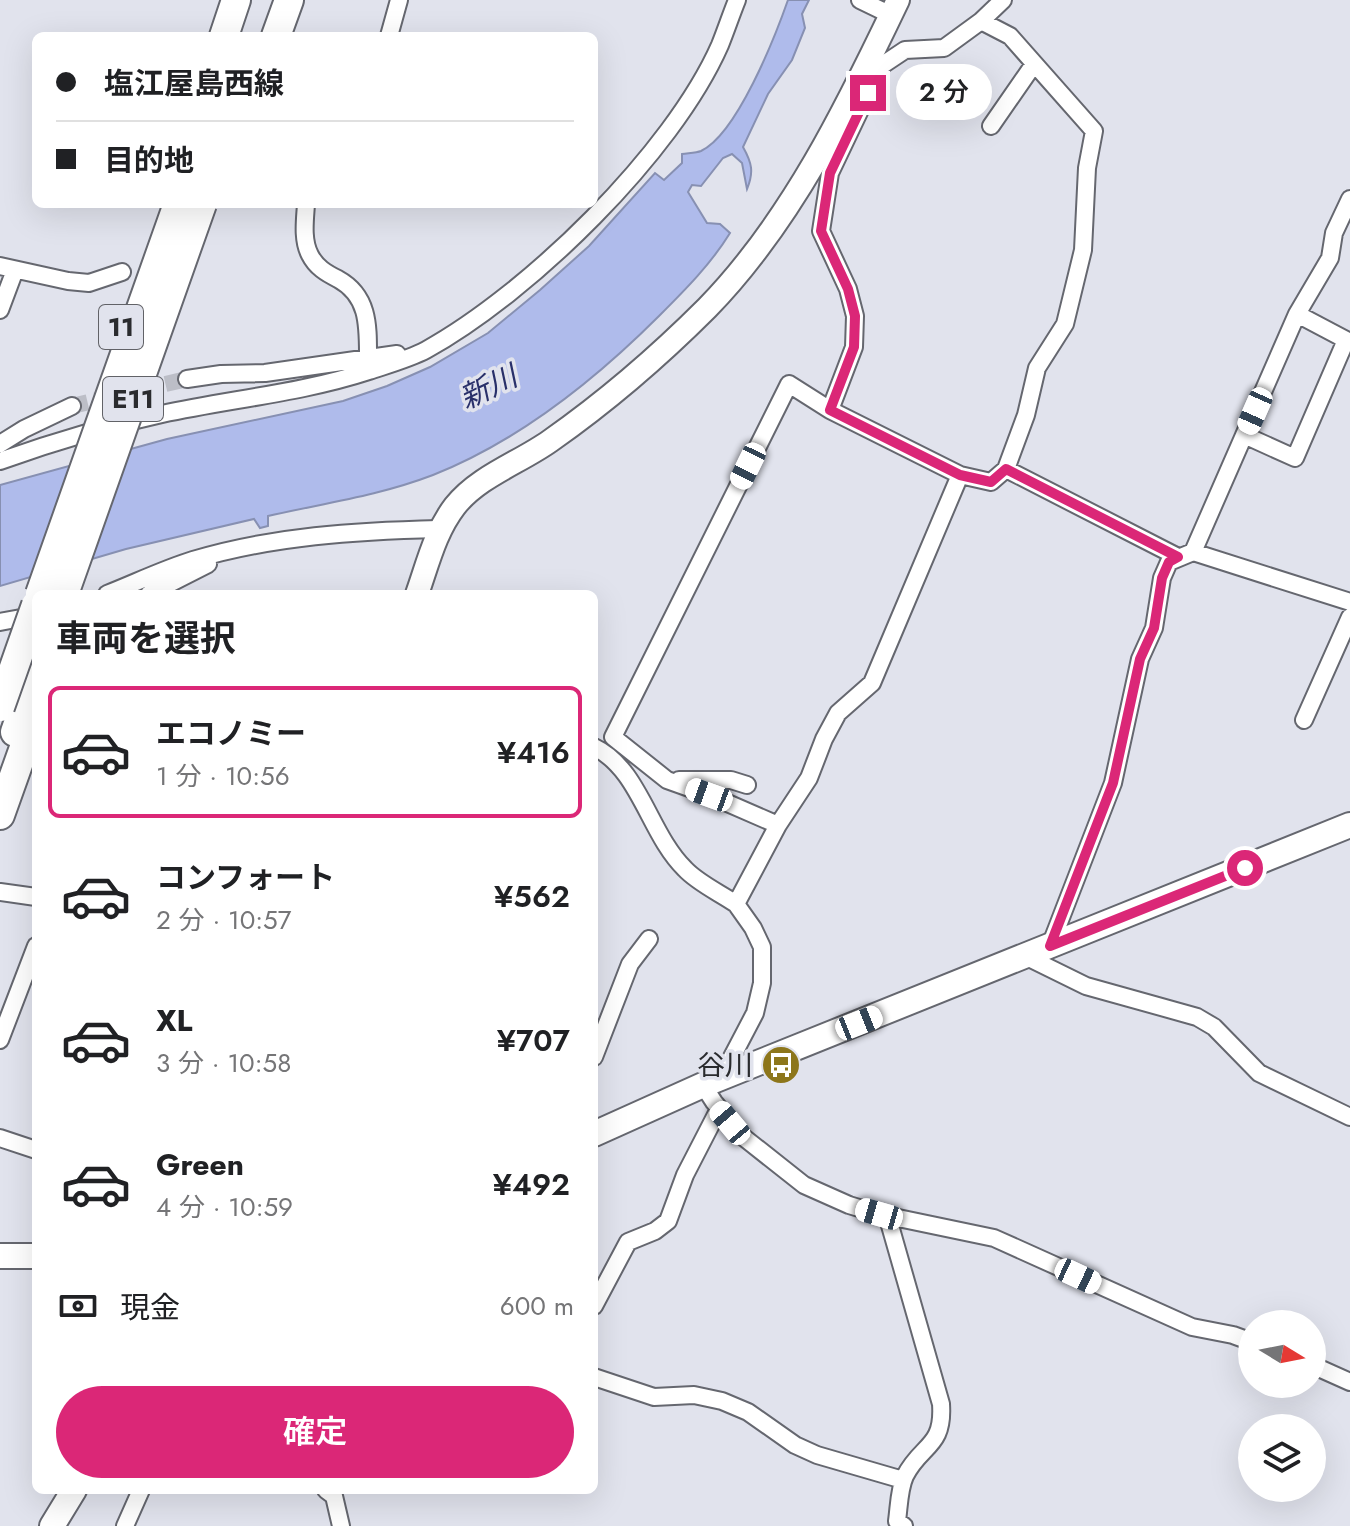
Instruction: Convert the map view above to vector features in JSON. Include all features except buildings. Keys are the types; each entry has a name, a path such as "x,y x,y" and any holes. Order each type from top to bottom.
{"highway":[{"path":"225,32 236,0"},
{"path":"239,32 250,0"},
{"path":"262,32 274,0"},
{"path":"277,32 289,0"},
{"name":"11","path":"0,681 164,208"},
{"name":"E11","path":"0,707 25,608 176,208"},
{"name":"E11","path":"74,590 201,208"},
{"name":"11","path":"74,590 214,208"},
{"path":"0,772 32,683"},
{"path":"0,815 32,725"}],"main road":[{"path":"598,1133 715,1091 1025,956 1350,825"},
{"path":"0,1256 32,1256"},
{"path":"52,1526 72,1494"}],"street":[{"path":"390,32 399,0"},
{"path":"0,461 134,431 171,412 301,390 368,371 423,352 477,319 583,228 647,157 684,107 719,47 737,0"},
{"path":"418,590 439,529 471,489 537,450 608,400 708,307 759,249 810,168 890,8 860,0"},
{"path":"830,410 854,347 855,316 848,289 821,231 830,173 881,66 905,50 944,48 981,21 1003,0"},
{"path":"778,825 667,780 613,737 789,384 830,410 960,475 991,482 1006,469 1026,415 1037,368 1065,324 1083,250 1087,168 1094,131 1010,36 981,21"},
{"path":"991,126 1034,64"},
{"path":"1050,946 1113,783 1140,659 1154,628 1162,578 1169,562 1186,554 1244,435 1297,314 1330,258 1334,233 1350,199"},
{"path":"306,208 305,235 309,254 320,269 350,286 363,304 368,324 368,357"},
{"path":"0,310 7,268 89,283 122,272"},
{"path":"1244,435 1295,458 1348,341 1297,314"},
{"path":"187,379 265,373 423,352"},
{"path":"0,444 72,406"},
{"path":"1006,469 1186,554 1350,602"},
{"path":"736,904 778,825 809,778 838,713 872,683 960,475"},
{"path":"117,590 192,560 238,549 352,532 439,529"},
{"path":"157,590 238,549"},
{"path":"1304,720 1350,617"},
{"path":"601,751 636,767 654,780 731,780 747,785"},
{"path":"598,1298 628,1242 655,1231 668,1221 715,1091 755,1013 762,983 762,947 753,928 736,904 685,869 644,810 625,771 601,751"},
{"path":"0,892 32,896"},
{"path":"598,1047 630,964 649,939"},
{"path":"0,1040 32,956"},
{"path":"1025,956 1086,986 1197,1017 1214,1027 1259,1073 1350,1117"},
{"path":"715,1091 742,1136 804,1185 849,1205 994,1238 1192,1327 1238,1337"},
{"path":"0,1138 32,1149"},
{"path":"887,1215 941,1404 942,1420 934,1442 913,1462 903,1480 899,1524"},
{"path":"1326,1371 1350,1382"},
{"path":"598,1378 654,1397 694,1395 722,1401 748,1412 795,1445 817,1455 903,1480"},
{"path":"125,1526 139,1494"},
{"path":"331,1494 341,1526"}],"water":[{"name":"新川","path":"788,0 809,0 802,14 805,28 792,60 768,94 743,147 751,168 747,189 742,163 732,154 723,158 701,186 692,185 688,192 707,223 720,224 730,233 706,266 659,316 582,386 554,407 465,461 412,482 372,494 268,516 268,526 260,528 254,519 126,549 0,586 0,485 167,439 343,401 430,367 488,333 589,246 655,173 664,180 682,163 682,154 701,151 715,141 741,106 753,83"}],"tunnel":[{"path":"72,406 187,379"}],"place":[{"name":"谷川","path":"781,1065"}],"route":[{"path":"868,93 830,173 821,231 848,289 855,316 854,347 830,410 960,475 991,482 1006,469 1178,557 1169,562 1162,578 1154,628 1140,659 1113,783 1050,946 1245,868"}]}
